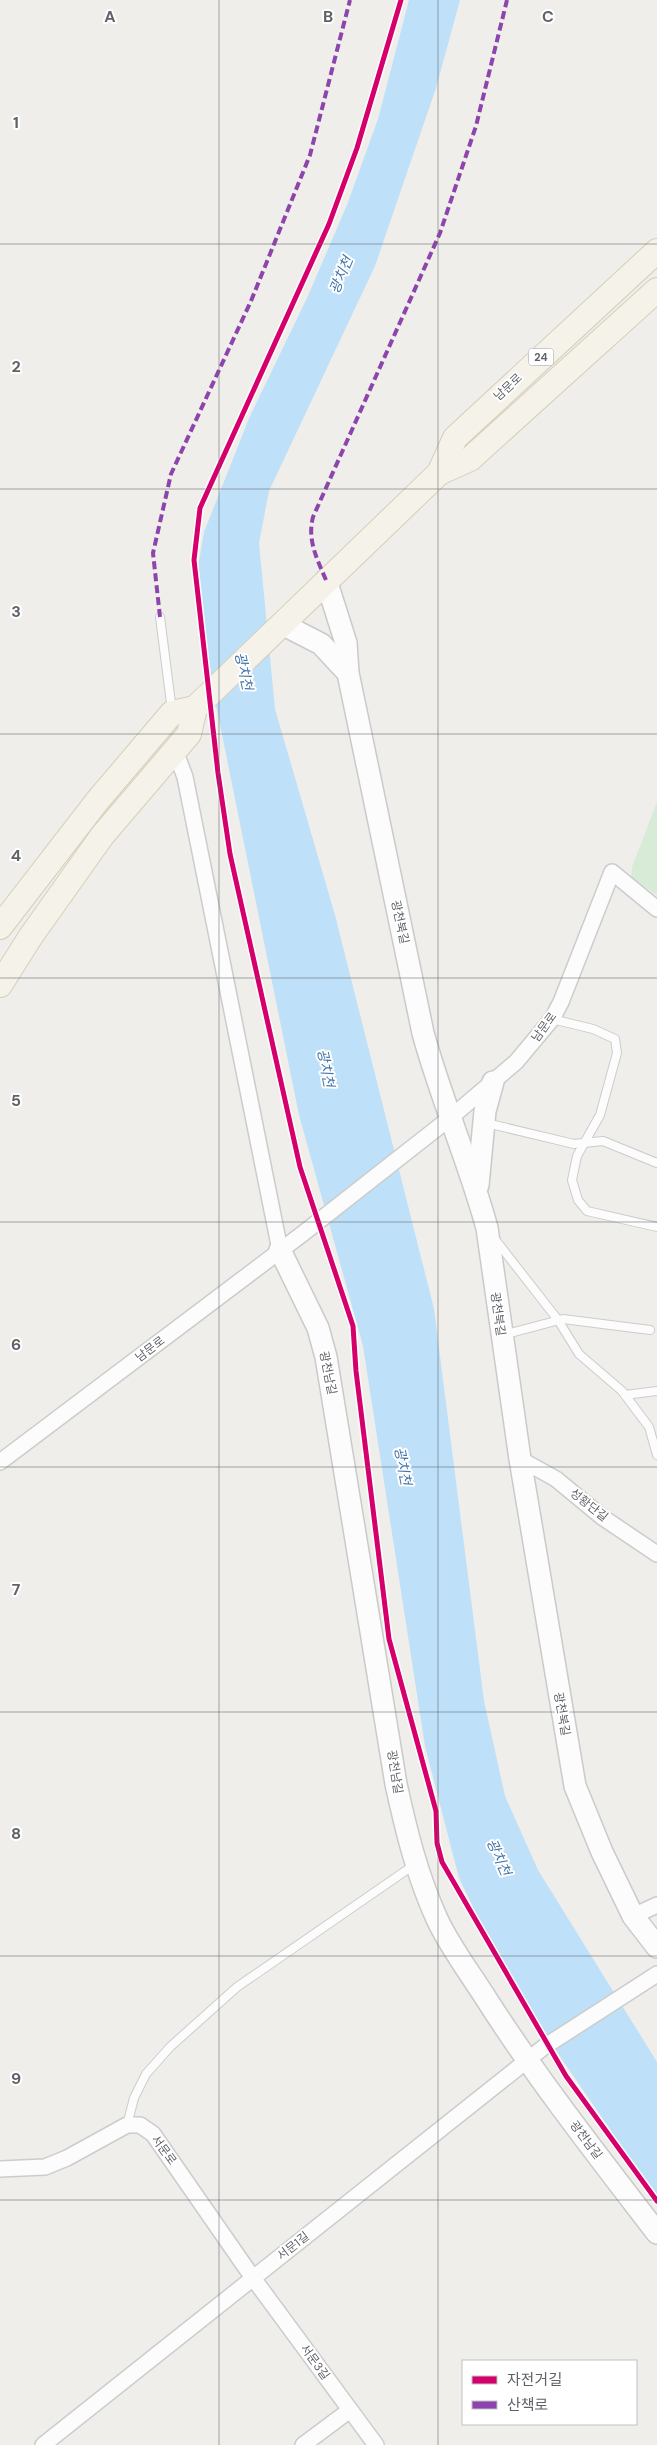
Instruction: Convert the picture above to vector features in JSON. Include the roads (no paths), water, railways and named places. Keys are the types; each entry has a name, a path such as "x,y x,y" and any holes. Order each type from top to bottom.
{"main road":[{"name":"남문로","path":"439,473 455,438 657,251"},
{"name":"남문로","path":"195,708 439,473 470,459 657,290"},
{"path":"0,985 31,936 102,836 171,752 189,734 195,708 172,713 98,800 3,923 31,936"}],"street":[{"name":"광천북길","path":"326,580 346,644 348,673 423,1033 434,1074 477,1193 487,1228 520,1459 575,1786 602,1852 633,1916 657,1947"},
{"path":"279,627 321,644 348,673"},
{"path":"171,752 179,761 185,777 280,1250"},
{"name":"남문로","path":"0,1462 421,1142 516,1062 552,1020 562,1002 612,872 657,909"},
{"path":"477,1193 484,1123 493,1082"},
{"name":"광천남길","path":"280,1250 318,1328 326,1357 396,1784 416,1864 437,1920 527,2063 657,2233"},
{"name":"성황단길","path":"520,1459 556,1479 602,1517 657,1554"},
{"path":"633,1916 657,1905"},
{"name":"서문1길","path":"43,2445 527,2063 544,2047 652,1978"},
{"path":"0,2169 45,2167 67,2158 127,2125"},
{"name":"서문로","path":"127,2125 140,2125 153,2134 253,2278"},
{"name":"서문3길","path":"253,2278 376,2445"},
{"path":"303,2445 350,2410"}],"lane":[{"path":"160,617 172,713"},
{"path":"552,1020 594,1029 615,1039 617,1053 600,1115 577,1156 572,1180 578,1200 587,1211 657,1227"},
{"path":"484,1123 574,1144 586,1141 603,1141 657,1163"},
{"path":"487,1228 558,1320 579,1354 625,1395 649,1427 657,1455"},
{"path":"501,1336 563,1319 650,1330"},
{"path":"625,1395 657,1391"},
{"path":"127,2125 134,2098 146,2074 170,2047 237,1987 416,1864"}],"water":[{"name":"광치천","path":"409,0 460,0 436,88 375,266 269,491 259,543 275,709 335,915 434,1309 484,1701 505,1796 538,1870 657,2062 657,2198 511,1985 459,1878 425,1746 363,1346 299,1115 200,626 198,567 204,532 250,416 307,298 347,205 378,119"}]}
